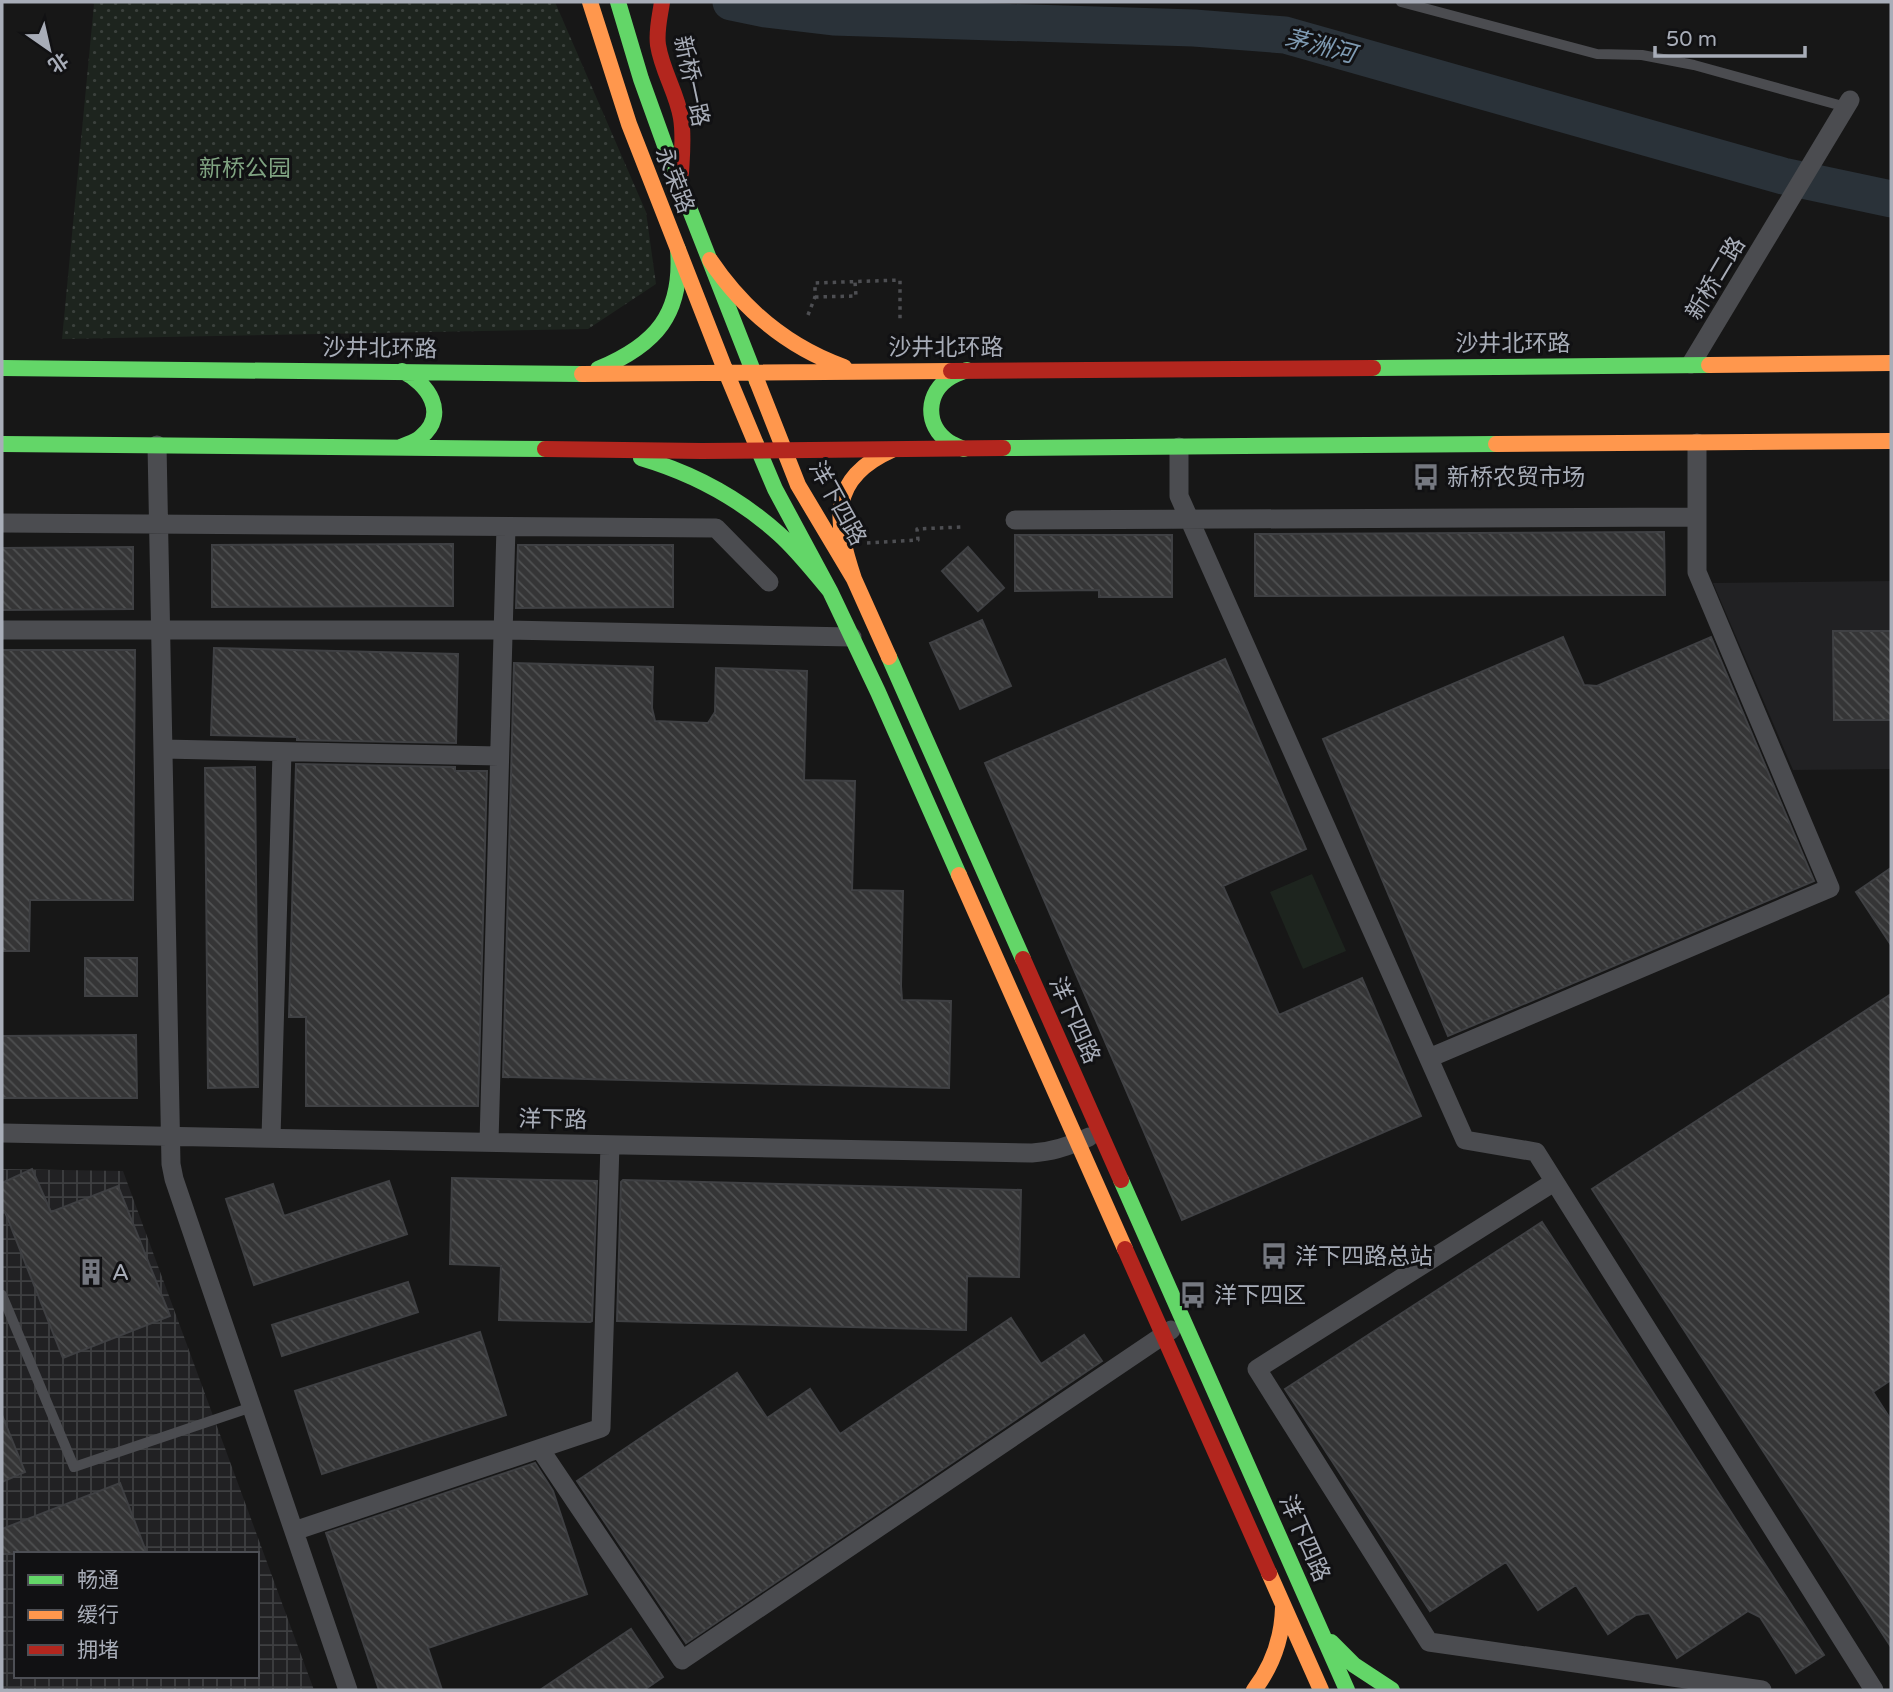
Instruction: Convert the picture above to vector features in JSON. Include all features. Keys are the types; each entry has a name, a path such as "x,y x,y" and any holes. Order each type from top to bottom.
{"main road":[{"name":"永荣路","path":"590,2 629,124 726,372"},
{"name":"永荣路","path":"618,2 680,186 754,372"},
{"name":"新桥一路","path":"662,2 658,44 681,116 680,186"},
{"path":"577,373 599,369 629,356 658,332 666,320 677,290 681,265 678,248"},
{"path":"710,260 735,294 758,316 825,360 855,371"},
{"name":"沙井北环路","path":"2,368 577,373 1891,363"},
{"path":"964,449 942,438 934,427 931,402 944,380 967,370"},
{"path":"401,447 422,436 433,414 429,390 421,381 402,371"},
{"name":"洋下四路","path":"726,372 775,489 830,591 878,692 1321,1690"},
{"name":"洋下四路","path":"754,372 798,485 855,579 1347,1690"},
{"path":"2,444 785,451 1891,441"},
{"path":"609,450 644,458 721,492 778,533 830,591"},
{"path":"855,579 839,529 841,503 859,469 869,461 893,450"},
{"path":"1254,1690 1275,1657 1280,1640 1283,1605"},
{"path":"1321,1630 1354,1665 1392,1690"}],"street":[{"name":"新桥二路","path":"1691,364 1848,103"},
{"path":"1429,1058 1830,888 1697,572 1697,443"},
{"path":"157,445 174,1179 348,1690"},
{"path":"1179,447 1179,496 1465,1140 1536,1152 1874,1690"},
{"path":"1015,520 1697,517"},
{"path":"2,523 716,528 769,582"},
{"path":"489,1142 506,527"},
{"path":"2,630 503,630 852,636"},
{"path":"163,749 499,756"},
{"path":"271,1138 282,752"},
{"name":"洋下路","path":"2,1133 1032,1153 1048,1152 1100,1132"},
{"path":"294,1531 601,1428 610,1145"},
{"path":"1554,1182 1257,1369 1429,1642 1762,1690"},
{"path":"540,1449 682,1660 1184,1321"}],"lane":[{"path":"1401,2 1597,54 1642,55 1695,65 1848,103"},
{"path":"2,1294 74,1467 252,1407"}],"path":[{"path":"808,315 816,297 815,283 900,280 900,321"},
{"path":"816,297 856,296 855,282"},
{"path":"886,542 918,540 917,529 961,527"}],"shaded area":[{"path":"1891,581 1891,769 1793,770 1713,583"},
{"path":"2,1169 123,1171 314,1690 2,1690"}],"green space":[{"name":"新桥公园","path":"90,2 555,2 646,212 656,284 588,329 62,339 94,4"},
{"path":"1312,874 1346,951 1303,969 1270,892"}],"building":[{"path":"1664,532 1665,595 1255,596 1255,534"},
{"path":"1015,535 1172,535 1172,597 1099,597 1099,590 1015,591"},
{"path":"453,544 453,606 212,607 212,545"},
{"path":"518,545 673,545 673,607 516,608"},
{"path":"133,547 133,609 2,610 2,548"},
{"path":"968,547 1004,588 978,611 942,571"},
{"path":"982,620 1011,686 960,709 930,643"},
{"path":"1833,631 1891,631 1891,720 1834,720"},
{"path":"1563,637 1584,685 1597,686 1711,637 1814,881 1448,1036 1323,739"},
{"path":"214,648 458,654 456,743 297,740 297,737 211,735"},
{"path":"2,650 135,650 133,900 30,900 29,951 2,951"},
{"path":"1225,659 1306,849 1223,886 1279,1015 1362,978 1421,1116 1182,1220 985,763"},
{"path":"514,663 653,667 652,708 655,721 708,723 715,712 716,668 807,671 804,780 855,781 852,890 903,891 902,1000 951,1001 949,1088 503,1077"},
{"path":"296,764 455,767 455,771 487,771 478,1106 306,1106 306,1017 289,1017"},
{"path":"255,767 258,1087 208,1088 205,768"},
{"path":"1891,868 1891,945 1856,892"},
{"path":"85,958 137,958 137,996 85,996"},
{"path":"1891,994 1891,1380 1873,1392 1891,1420 1891,1647 1592,1189"},
{"path":"136,1035 137,1098 2,1098 2,1036"},
{"name":"A","path":"32,1169 51,1212 118,1186 170,1316 63,1358 5,1212 2,1213 2,1183"},
{"path":"452,1178 597,1181 592,1321 499,1320 501,1266 450,1264"},
{"path":"623,1180 1021,1190 1019,1277 967,1276 966,1330 617,1321"},
{"path":"389,1181 407,1234 254,1285 226,1199 273,1184 284,1216"},
{"path":"1542,1222 1824,1655 1796,1673 1760,1617 1748,1611 1677,1658 1649,1613 1636,1615 1608,1634 1576,1585 1538,1610 1506,1562 1430,1611 1285,1389"},
{"path":"408,1282 418,1312 282,1356 272,1325"},
{"path":"1011,1318 1041,1364 1084,1335 1102,1361 686,1643 577,1481 737,1373 767,1418 810,1389 840,1434"},
{"path":"480,1332 506,1415 322,1474 295,1391"},
{"path":"2,1415 25,1472 2,1482"},
{"path":"535,1463 553,1491 587,1594 428,1648 442,1690 379,1690 326,1533"},
{"path":"120,1483 146,1552 2,1554 2,1529"},
{"path":"631,1629 663,1677 644,1690 540,1690"}],"waterway":[{"name":"茅洲河","path":"731,2 833,17 1194,28 1285,35 1783,176 1891,199"}],"traffic: fast":[{"path":"618,2 641,79 668,154 757,381"},
{"path":"598,369 636,349 662,324 676,292 678,249"},
{"path":"1373,368 1709,365"},
{"path":"2,368 582,374"},
{"path":"964,449 941,435 935,427 931,409 943,383 967,370"},
{"path":"401,447 419,439 429,428 434,409 427,391 402,371"},
{"path":"2,444 545,449"},
{"path":"756,444 775,489 830,591 878,692 959,875"},
{"path":"1003,448 1496,444"},
{"path":"641,458 697,479 748,509 786,541 830,591"},
{"path":"889,657 1023,959"},
{"path":"1121,1180 1347,1690"},
{"path":"1331,1642 1354,1665 1392,1690"}],"traffic: slow":[{"path":"590,2 629,124 756,444"},
{"path":"710,260 737,295 768,324 804,349 844,367"},
{"path":"1709,365 1891,363"},
{"path":"582,374 951,371"},
{"path":"757,381 798,485 854,579 889,657"},
{"path":"1496,444 1891,441"},
{"path":"854,579 841,521 846,489 856,474 892,450"},
{"path":"959,875 1125,1249"},
{"path":"1269,1573 1321,1690"},
{"path":"1254,1690 1275,1651 1283,1608"}],"traffic: jam":[{"path":"662,2 658,45 681,118 681,173"},
{"path":"951,371 1373,368"},
{"path":"545,449 702,451 1003,448"},
{"path":"1023,959 1121,1180"},
{"path":"1125,1249 1269,1573"}],"place":[{"name":"新桥农贸市场","path":"1426,477"},
{"name":"洋下四路总站","path":"1274,1256"},
{"name":"A","path":"91,1272"},
{"name":"洋下四区","path":"1193,1295"}]}
